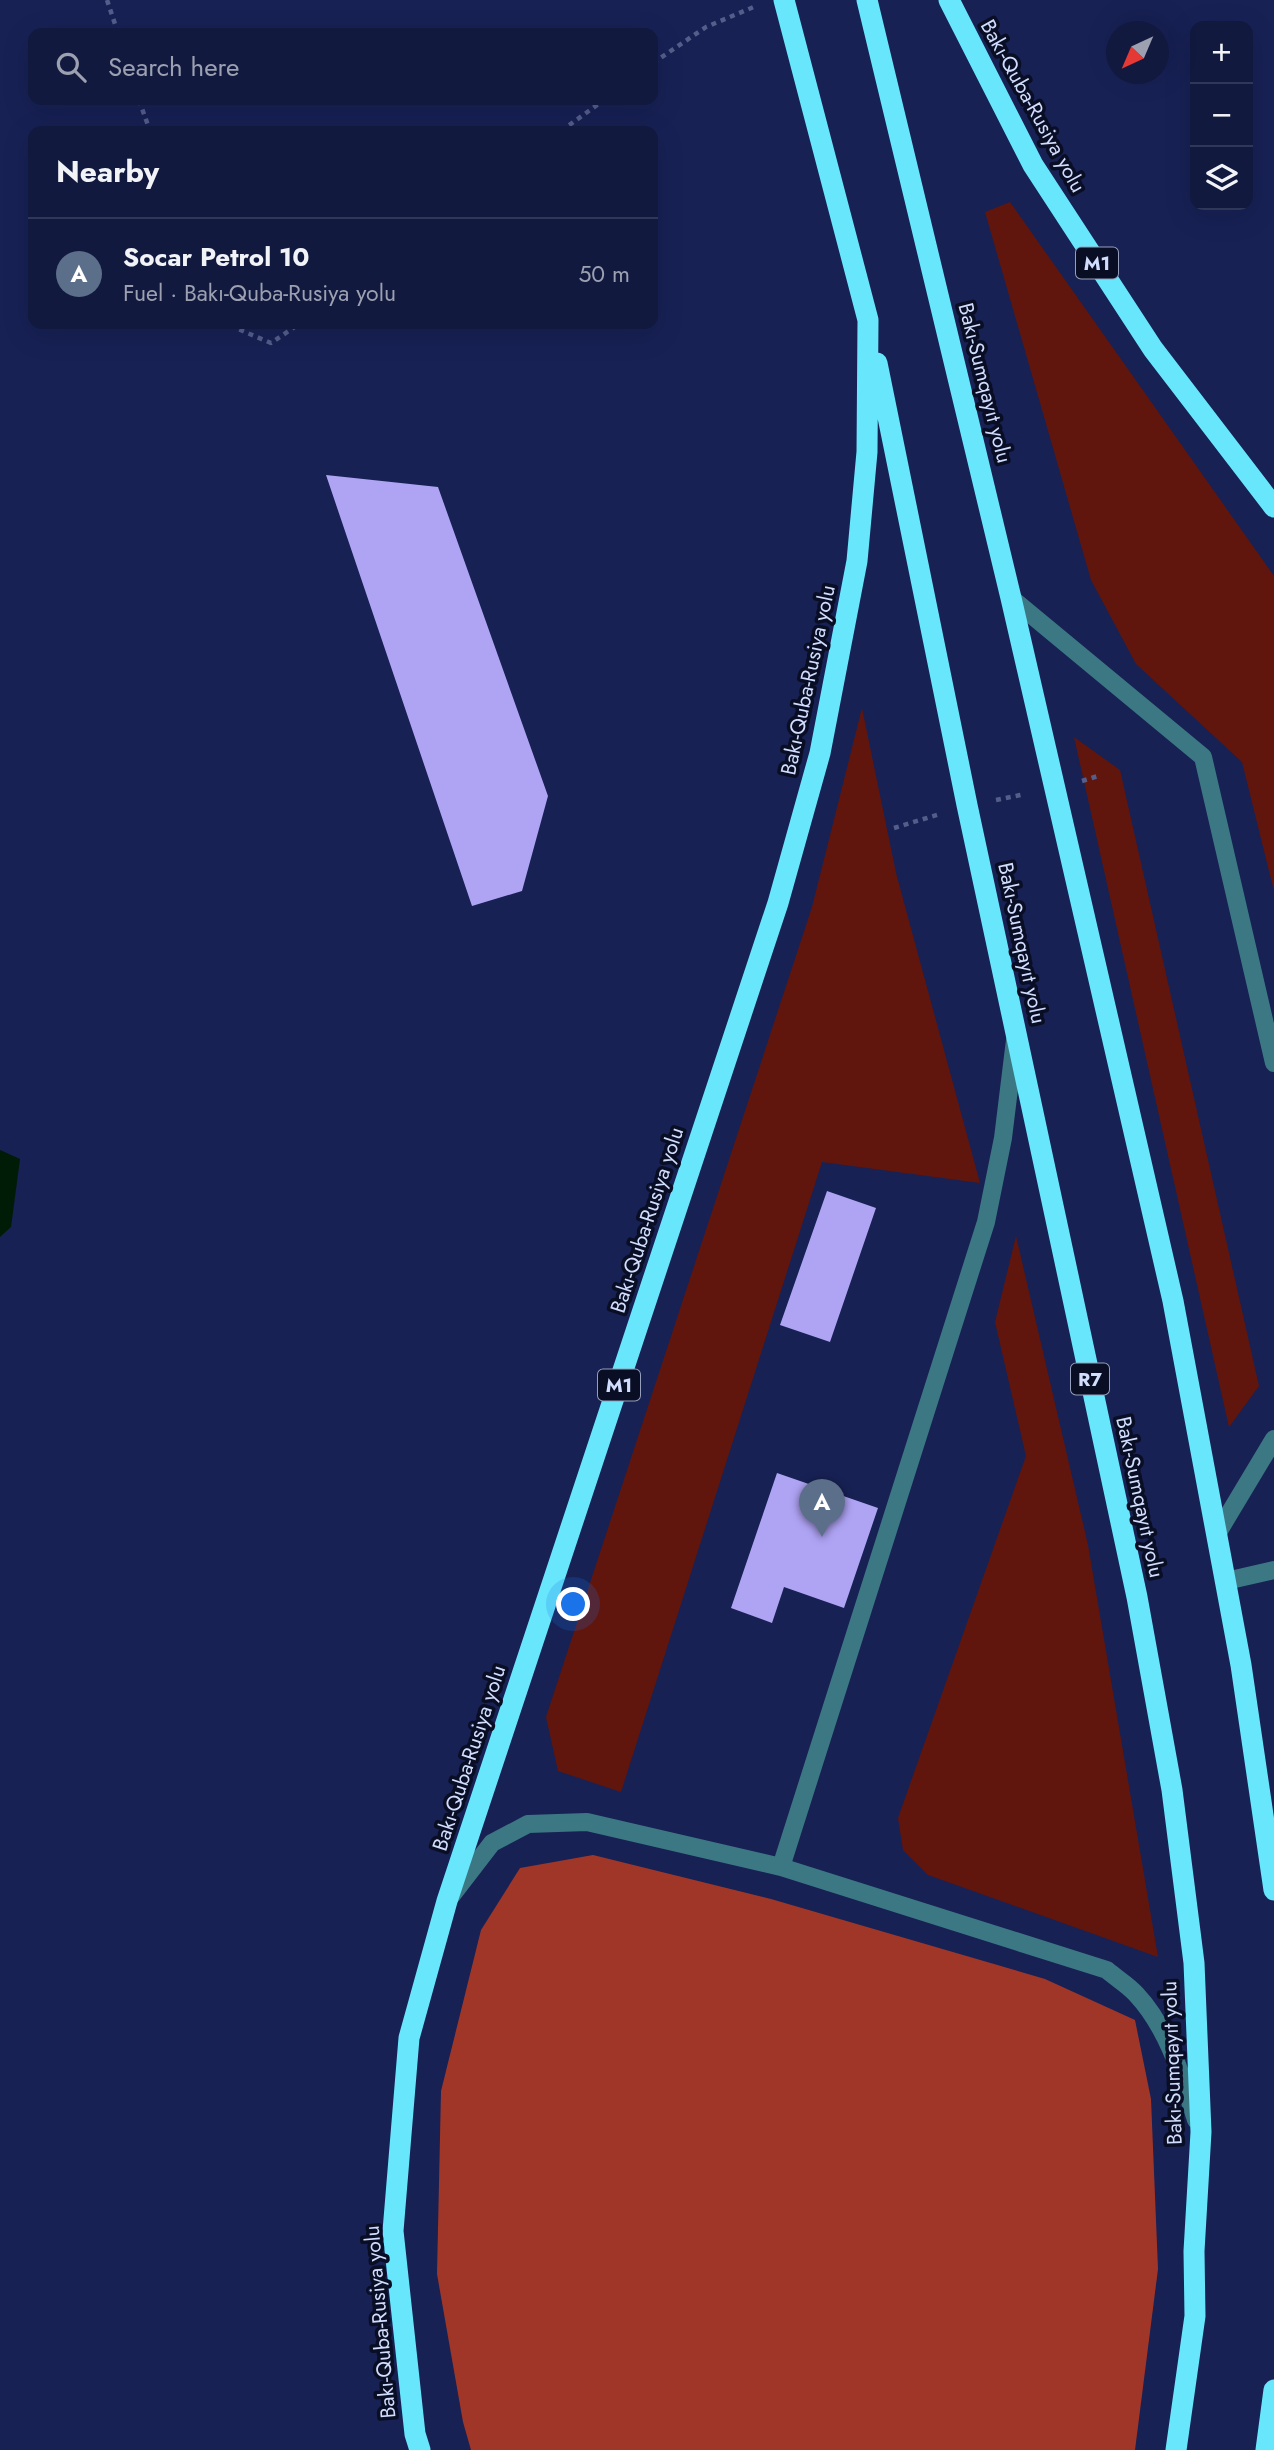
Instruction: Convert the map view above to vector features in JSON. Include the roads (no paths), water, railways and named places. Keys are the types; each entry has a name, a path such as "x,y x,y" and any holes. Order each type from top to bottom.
{"highway":[{"name":"Bakı-Quba-Rusiya yolu","path":"420,2450 415,2434 393,2231 409,2038 447,1901 778,903 820,753 857,562 867,452 868,320 784,0"},
{"name":"Bakı-Sumqayıt yolu","path":"867,0 1011,598 1173,1301 1241,1665 1274,1890"},
{"name":"Bakı-Quba-Rusiya yolu","path":"949,0 1033,165 1153,349 1274,507"},
{"name":"Bakı-Sumqayıt yolu","path":"868,320 967,805 1137,1597 1172,1790 1194,1963 1201,2132 1194,2251 1195,2316 1176,2450"},
{"path":"1266,2450 1274,2390"}],"lane":[{"path":"1011,598 1203,757 1274,1063"},
{"path":"781,1867 986,1222 1003,1139 1016,1031"},
{"path":"1217,1534 1274,1439"},
{"path":"1226,1581 1274,1570"},
{"path":"447,1901 492,1843 528,1824 587,1822 781,1867 1107,1970 1136,1993 1155,2019 1174,2055 1201,2132"}],"place":[{"name":"Socar Petrol 10","path":"822,1537"}]}
